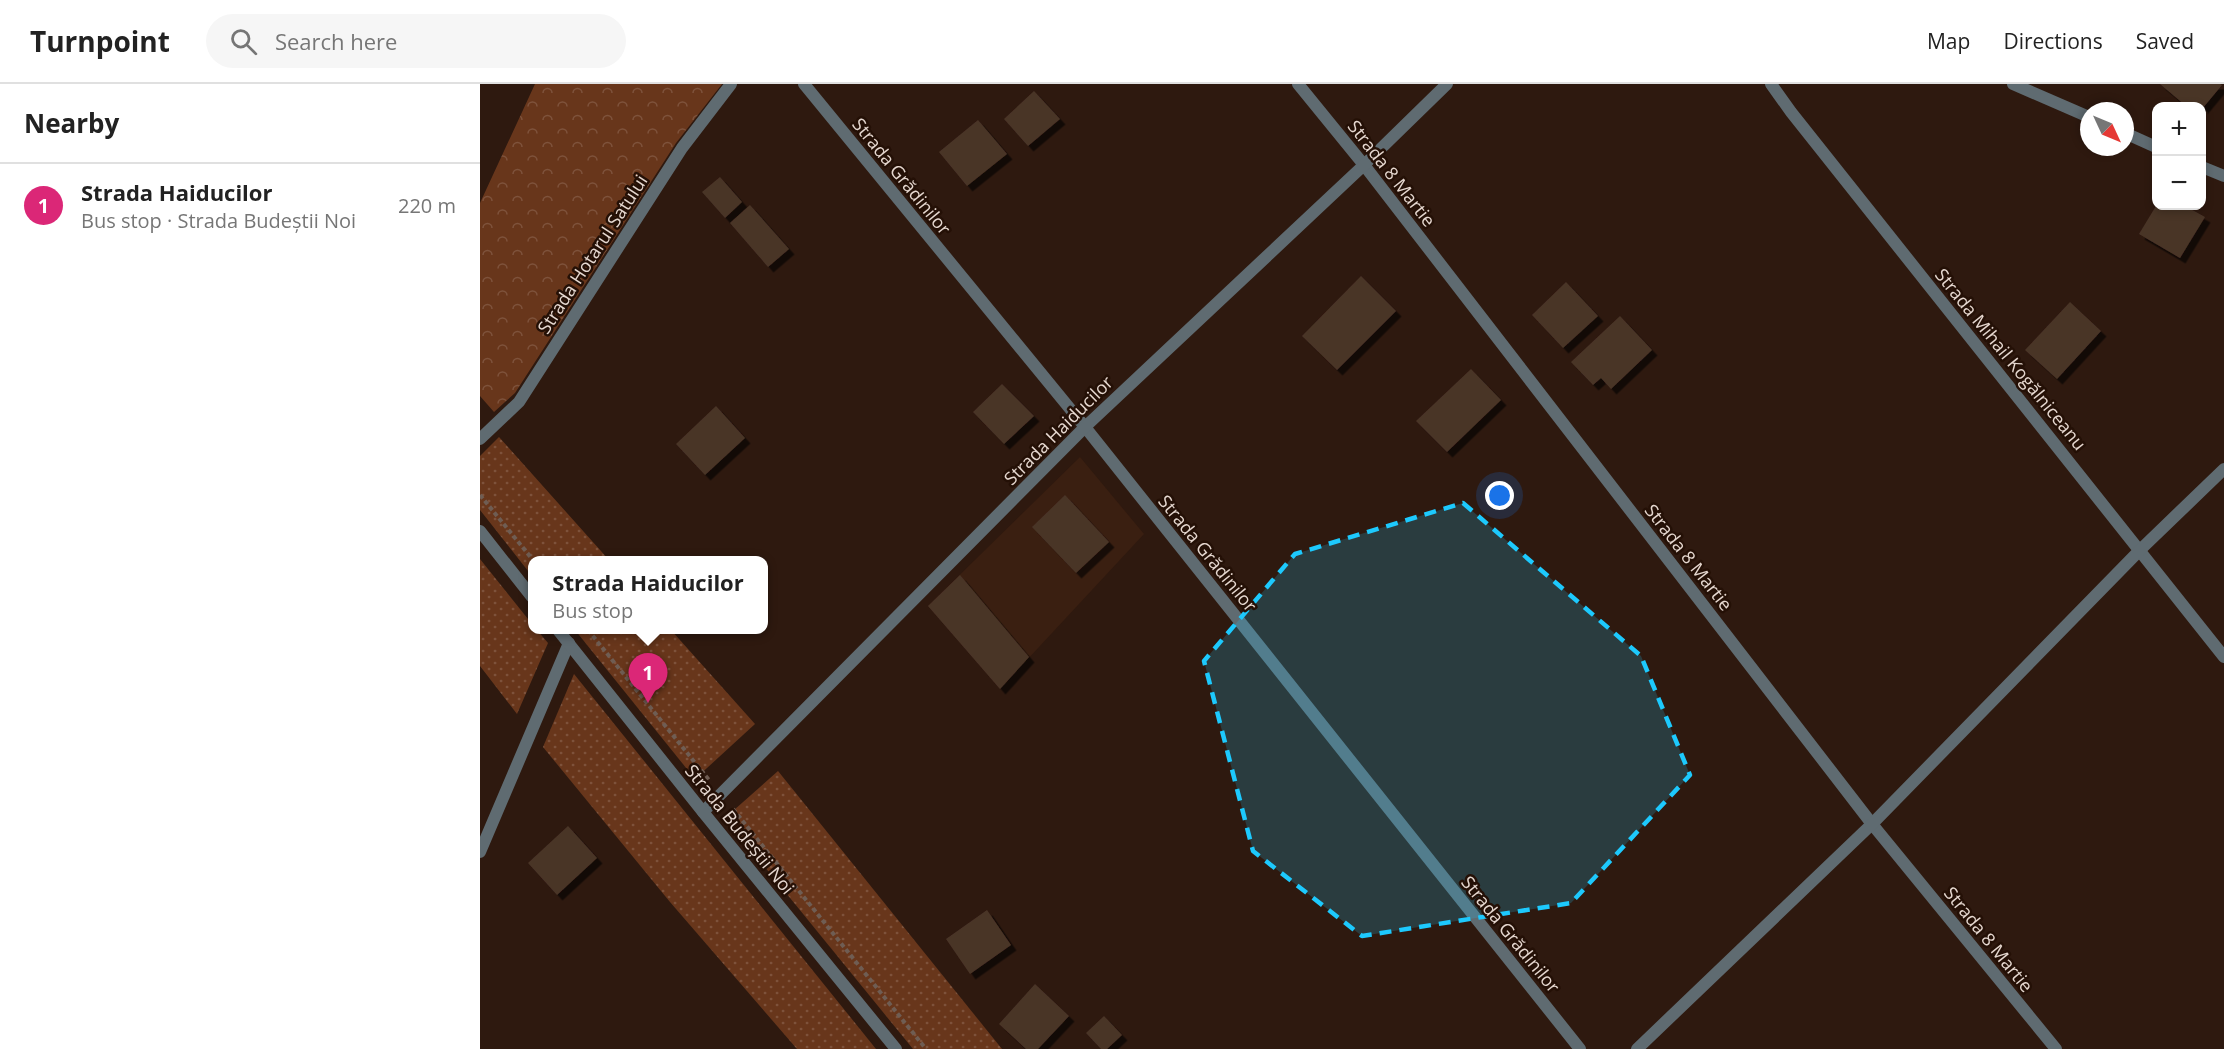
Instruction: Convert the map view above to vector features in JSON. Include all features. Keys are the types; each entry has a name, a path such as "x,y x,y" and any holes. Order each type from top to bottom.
{"street":[{"name":"Strada Hotarul Satului","path":"480,439 519,402 681,148 731,84"},
{"name":"Strada Grădinilor","path":"804,84 1084,427 1580,1049"},
{"name":"Strada 8 Martie","path":"1298,84 1364,165 1872,824 2056,1049"},
{"name":"Strada Haiducilor","path":"703,812 1084,427 1364,165 1447,84"},
{"name":"Strada Mihail Kogălniceanu","path":"1771,84 2224,657"},
{"path":"2013,84 2080,113"},
{"path":"2134,137 2152,145"},
{"path":"2206,169 2224,176"},
{"path":"1637,1049 1872,824 2140,550 2224,469"},
{"path":"480,531 528,592"},
{"name":"Strada Budeștii Noi","path":"561,634 896,1049"},
{"path":"480,852 569,643"}],"path":[{"path":"480,495 529,556"},
{"path":"591,634 926,1049"}],"highlighted area":[{"path":"1463,503 1641,656 1690,775 1571,903 1362,936 1253,851 1204,661 1295,554"}],"shaded area":[{"path":"1080,457 1144,534 1000,689 928,606"}],"green space":[{"path":"535,84 722,84 676,143 515,393 494,412 480,396 480,203"},
{"path":"499,437 605,556 528,556 528,571 480,510 480,456"},
{"path":"480,559 528,619 528,634 540,634 548,643 517,714 480,666"},
{"path":"578,634 675,634 755,724 695,779"},
{"path":"574,674 876,1049 797,1049 670,902 543,747"},
{"path":"778,771 1002,1049 913,1049 725,818"}],"building":[{"path":"2160,84 2222,85 2206,104 2206,102 2181,102"},
{"path":"1034,91 1060,119 1028,146 1004,119"},
{"path":"978,120 1007,154 967,186 939,152"},
{"path":"720,177 742,202 725,218 702,192"},
{"path":"750,205 789,249 768,267 730,223"},
{"path":"2154,210 2192,210 2205,217 2180,258 2139,234"},
{"path":"1361,276 1396,311 1337,370 1302,336"},
{"path":"1566,282 1598,316 1563,348 1532,315"},
{"path":"2070,302 2101,331 2057,379 2025,350"},
{"path":"1620,316 1652,350 1611,389 1601,378 1593,385 1571,362"},
{"path":"1471,369 1501,400 1447,452 1416,421"},
{"path":"1002,384 1034,416 1004,444 973,412"},
{"path":"716,406 745,438 705,475 676,444"},
{"path":"1065,495 1109,542 1076,573 1032,527"},
{"path":"960,575 1029,657 1000,689 928,606"},
{"path":"568,826 597,858 557,895 528,863"},
{"path":"987,910 1011,945 970,974 946,939"},
{"path":"1035,984 1069,1016 1038,1049 1026,1049 999,1024"},
{"path":"1104,1016 1122,1035 1107,1049 1101,1049 1086,1033"}],"place":[{"name":"Strada Haiducilor","path":"648,703"}]}
